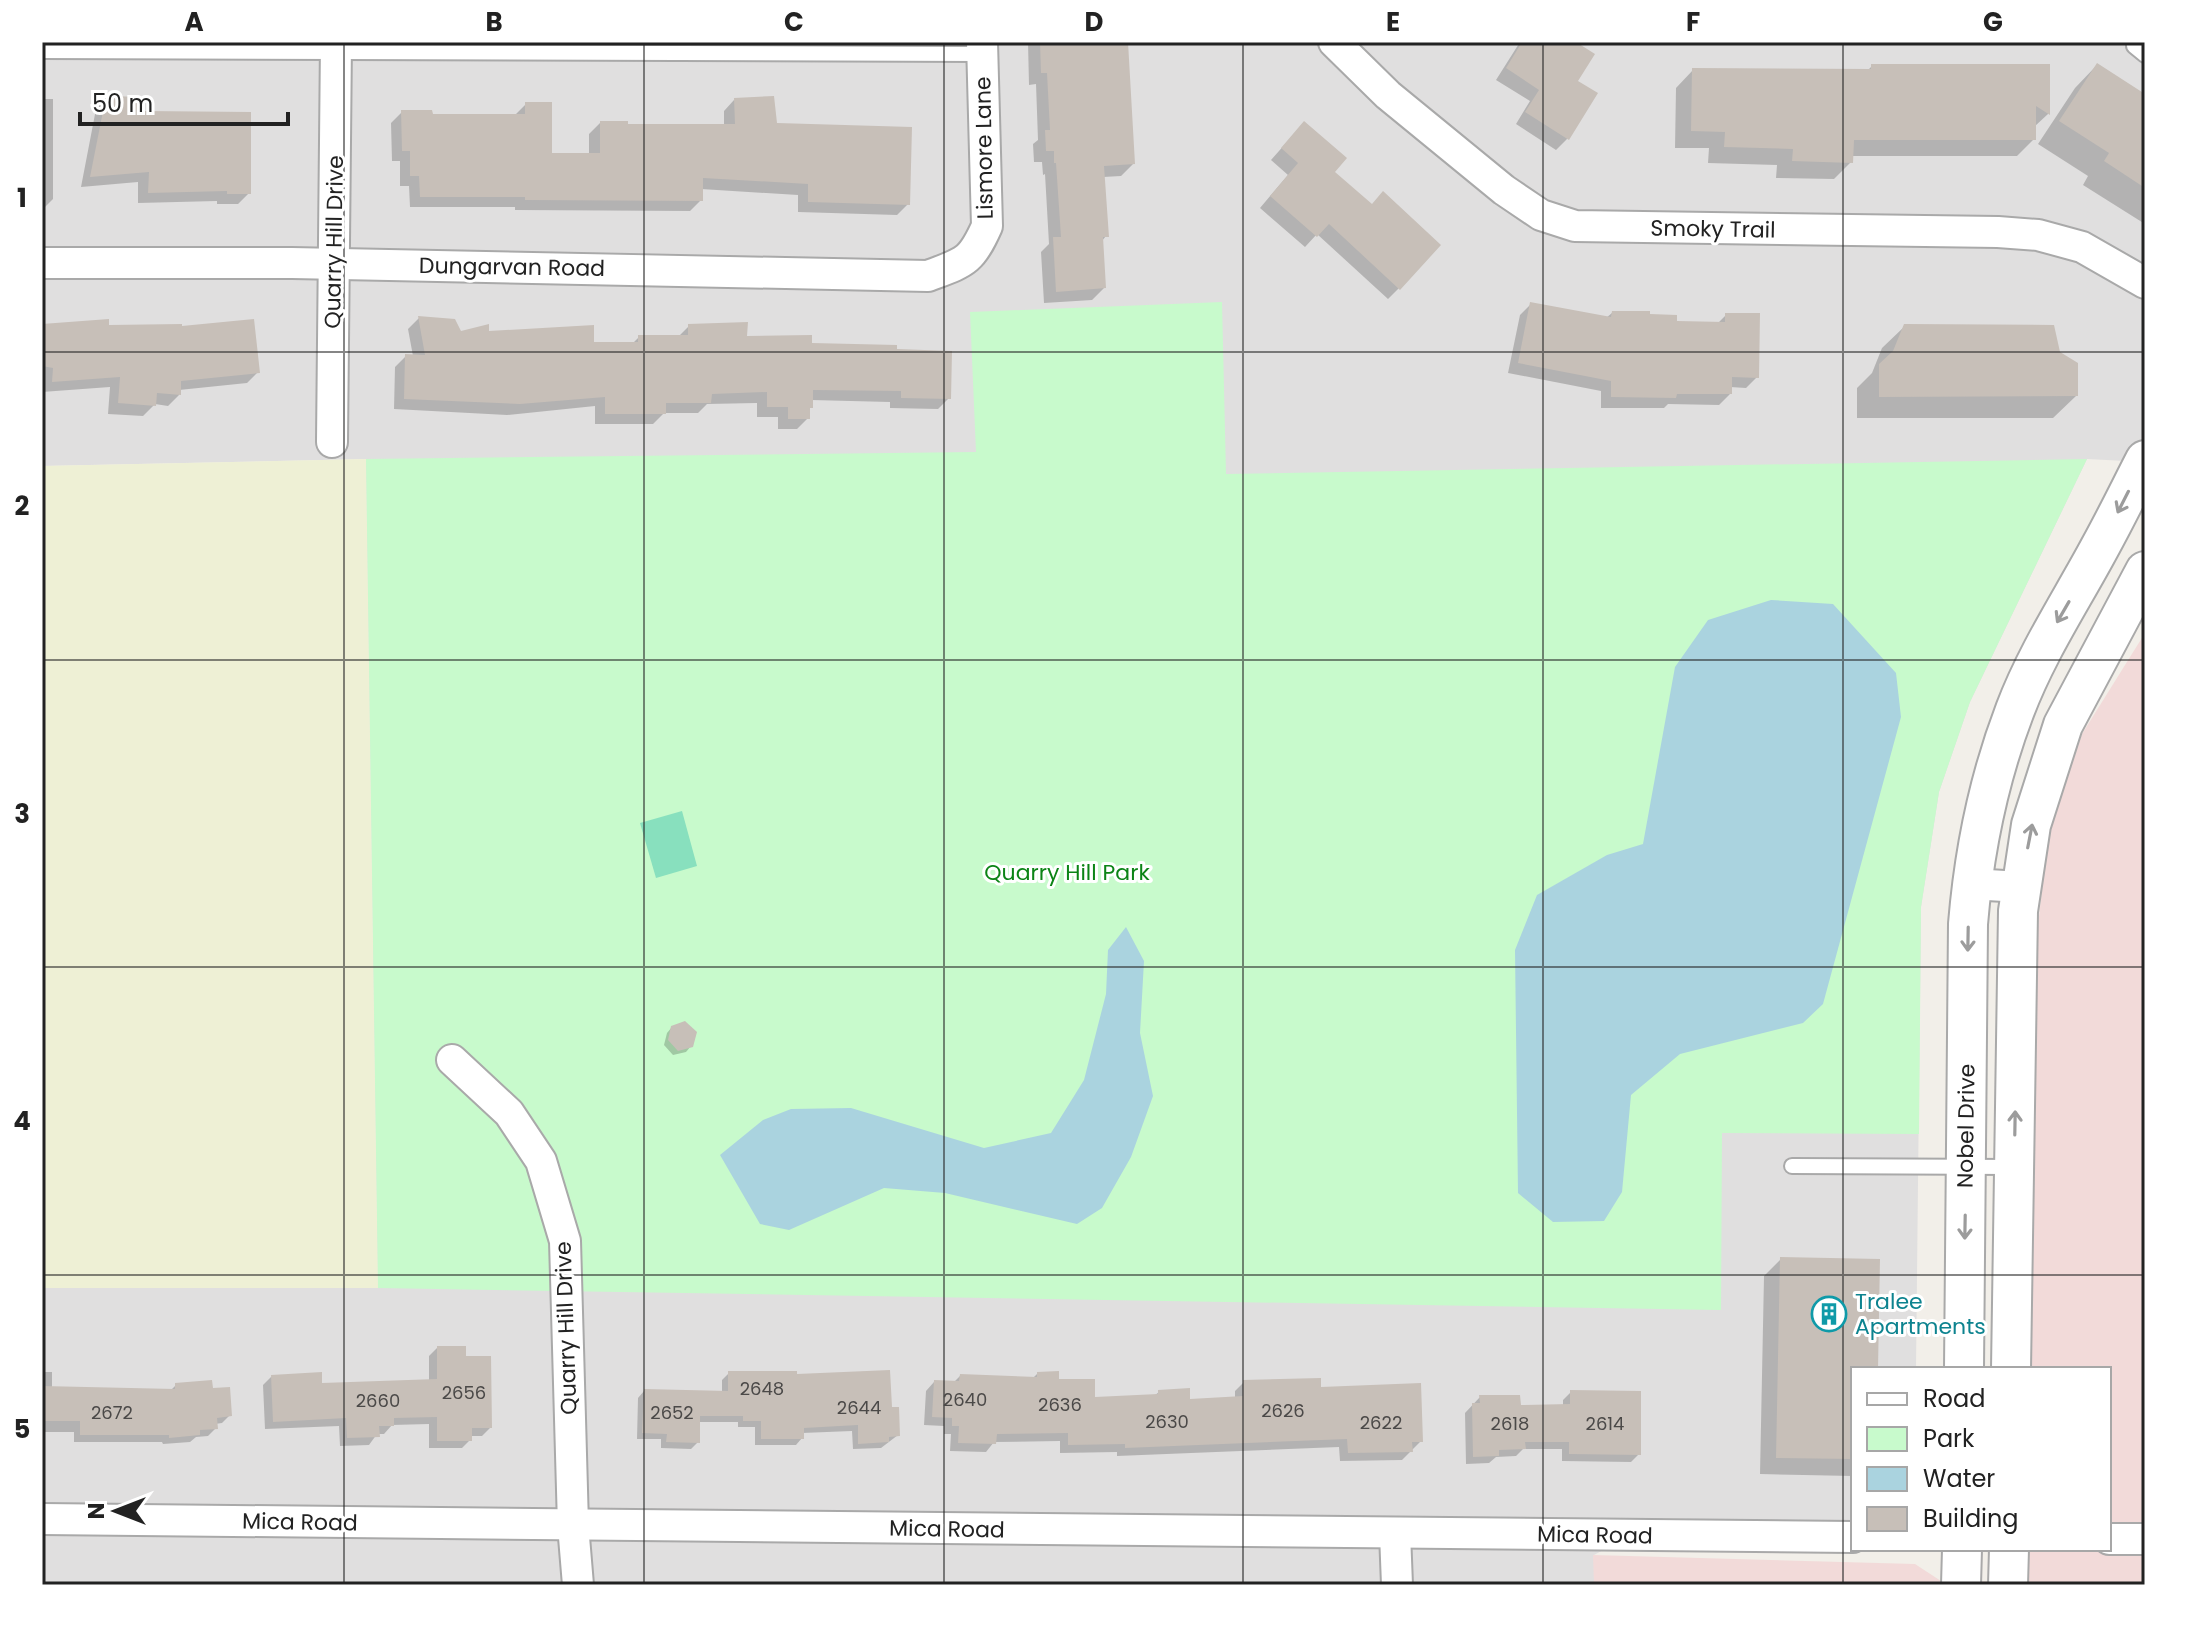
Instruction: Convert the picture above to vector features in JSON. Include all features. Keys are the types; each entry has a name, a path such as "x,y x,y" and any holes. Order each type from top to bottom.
{"street":[{"name":"Smoky Trail","path":"1334,42 1388,95 1504,190 1541,215 1575,226 2038,235 2082,247 2145,283"},
{"name":"Quarry Hill Drive","path":"332,442 336,48"},
{"name":"Lismore Lane","path":"975,252 987,226 982,48"},
{"name":"Dungarvan Road","path":"42,263 334,263 928,276 956,265 975,252"},
{"name":"Nobel Drive","path":"1964,1367 1968,924 1971,884 1992,780 2016,708 2043,648 2102,545 2145,460"},
{"path":"2011,1367 2018,911 2031,825 2063,725 2145,571"},
{"path":"1971,884 2021,887"},
{"name":"Quarry Hill Drive","path":"452,1060 509,1113 541,1161 565,1241 573,1525 578,1585"},
{"name":"Mica Road","path":"42,1519 1851,1537"},
{"path":"1395,1533 1397,1585"},
{"path":"2111,1539 2145,1539"},
{"path":"1961,1585 1962,1551"},
{"path":"2008,1585 2009,1551"}],"lane":[{"path":"2134,42 2134,46 2145,55"},
{"path":"42,51 982,48"},
{"path":"1792,1166 2014,1167"}],"shaded area":[{"path":"42,42 2145,42 2145,462 2087,459 1970,702 1939,792 1921,907 1916,1367 1851,1367 1851,1524 1663,1518 1594,1555 1594,1585 42,1585 42,1288 378,1288 366,459 42,466"},
{"path":"2145,633 2145,1585 1594,1585 1593,1555 1915,1564 1941,1581 2028,1582 2029,1551 2111,1551 2111,1367 2031,1367 2035,952 2048,835 2082,734"}],"green space":[{"name":"Quarry Hill Park","path":"1222,302 1226,474 2087,459 1970,702 1939,792 1921,907 1919,1134 1722,1133 1721,1310 378,1288 366,459 976,452 970,312"},
{"path":"366,459 378,1288 42,1288 42,466"},
{"path":"682,811 697,866 656,878 640,823"}],"water":[{"path":"1771,600 1833,604 1896,673 1901,717 1823,1004 1803,1023 1680,1054 1631,1095 1622,1192 1604,1221 1553,1222 1518,1193 1515,950 1537,895 1607,855 1643,844 1675,667 1708,620"},
{"path":"1126,927 1144,961 1140,1033 1153,1096 1131,1157 1102,1208 1077,1224 945,1193 884,1188 789,1230 760,1224 720,1155 763,1120 791,1109 851,1108 984,1148 1051,1133 1084,1080 1106,994 1108,950"}],"building":[{"path":"1040,42 1128,42 1135,164 1104,166 1109,237 1103,237 1106,288 1056,292 1053,237 1061,237 1054,151 1046,151 1045,130 1050,130 1047,73 1041,73"},
{"path":"1522,42 1576,42 1595,54 1578,81 1598,93 1569,140 1525,112 1539,90 1506,68"},
{"path":"2097,63 2145,94 2145,188 2104,161 2109,153 2059,121"},
{"path":"1871,64 2050,64 2050,115 2036,106 2036,140 1854,140 1853,163 1792,161 1793,149 1724,147 1725,132 1691,131 1692,68 1871,69"},
{"path":"106,96 144,97 143,111 251,112 251,194 227,194 227,191 148,193 149,172 90,177"},
{"path":"774,96 777,123 912,127 910,205 808,202 808,184 703,178 703,201 420,197 419,176 410,176 410,151 402,151 401,110 432,110 433,114 525,114 525,102 552,102 552,153 600,153 600,121 735,124 734,98"},
{"path":"1304,121 1347,158 1335,172 1372,204 1383,191 1441,245 1400,290 1329,224 1317,237 1270,196 1298,163 1281,148"},
{"path":"1530,302 1611,317 1612,311 1650,311 1650,314 1677,315 1677,321 1725,322 1725,313 1760,313 1759,378 1732,377 1732,394 1677,394 1676,398 1611,397 1611,381 1518,363"},
{"path":"418,316 455,319 461,331 489,324 489,331 594,325 594,342 638,342 638,335 688,335 688,324 748,322 747,336 812,335 812,343 897,345 897,349 952,351 951,399 901,398 901,391 813,390 810,419 788,419 788,407 767,407 767,392 712,394 711,403 666,403 666,414 605,414 605,397 520,404 404,399 405,354 425,355"},
{"path":"109,319 109,325 182,326 254,319 260,373 181,381 181,395 157,393 156,406 118,403 120,377 52,382 53,368 42,366 42,324"},
{"path":"1904,324 2054,325 2060,352 2078,363 2078,396 1879,397 1879,364 1893,351"},
{"path":"685,1021 697,1032 693,1047 678,1051 668,1040 671,1026"},
{"name":"Tralee Apartments","path":"1780,1257 1880,1259 1878,1367 1851,1367 1851,1459 1776,1458"},
{"path":"437,1346 466,1346 466,1356 491,1356 492,1428 472,1428 472,1441 437,1441 437,1417 394,1418 394,1426 379,1426 380,1437 347,1438 346,1418 273,1422 271,1375 322,1372 322,1383 437,1379"},
{"path":"890,1370 892,1407 899,1407 900,1436 889,1437 889,1442 858,1444 858,1425 804,1428 804,1439 761,1439 761,1421 743,1421 743,1416 700,1416 700,1443 666,1442 667,1434 642,1433 644,1389 728,1391 728,1371 797,1371 797,1374"},
{"path":"1059,1371 1059,1379 1095,1379 1095,1397 1158,1394 1158,1390 1190,1388 1190,1399 1243,1396 1243,1380 1321,1378 1321,1387 1421,1383 1423,1442 1412,1442 1413,1452 1348,1453 1347,1439 1125,1448 1125,1444 1068,1445 1068,1433 997,1434 996,1444 958,1443 959,1426 952,1426 952,1418 932,1417 934,1380 959,1381 960,1374 1037,1377 1037,1372"},
{"path":"212,1380 213,1388 230,1387 232,1416 217,1418 218,1429 200,1430 200,1435 169,1438 169,1435 80,1435 80,1421 42,1421 42,1386 175,1389 175,1383"},
{"path":"1570,1390 1641,1391 1641,1455 1569,1454 1569,1442 1525,1442 1526,1449 1499,1450 1499,1456 1473,1457 1472,1403 1480,1403 1479,1395 1520,1395 1521,1405 1570,1404"}],"place":[{"name":"Tralee Apartments","path":"1829,1314"}]}
